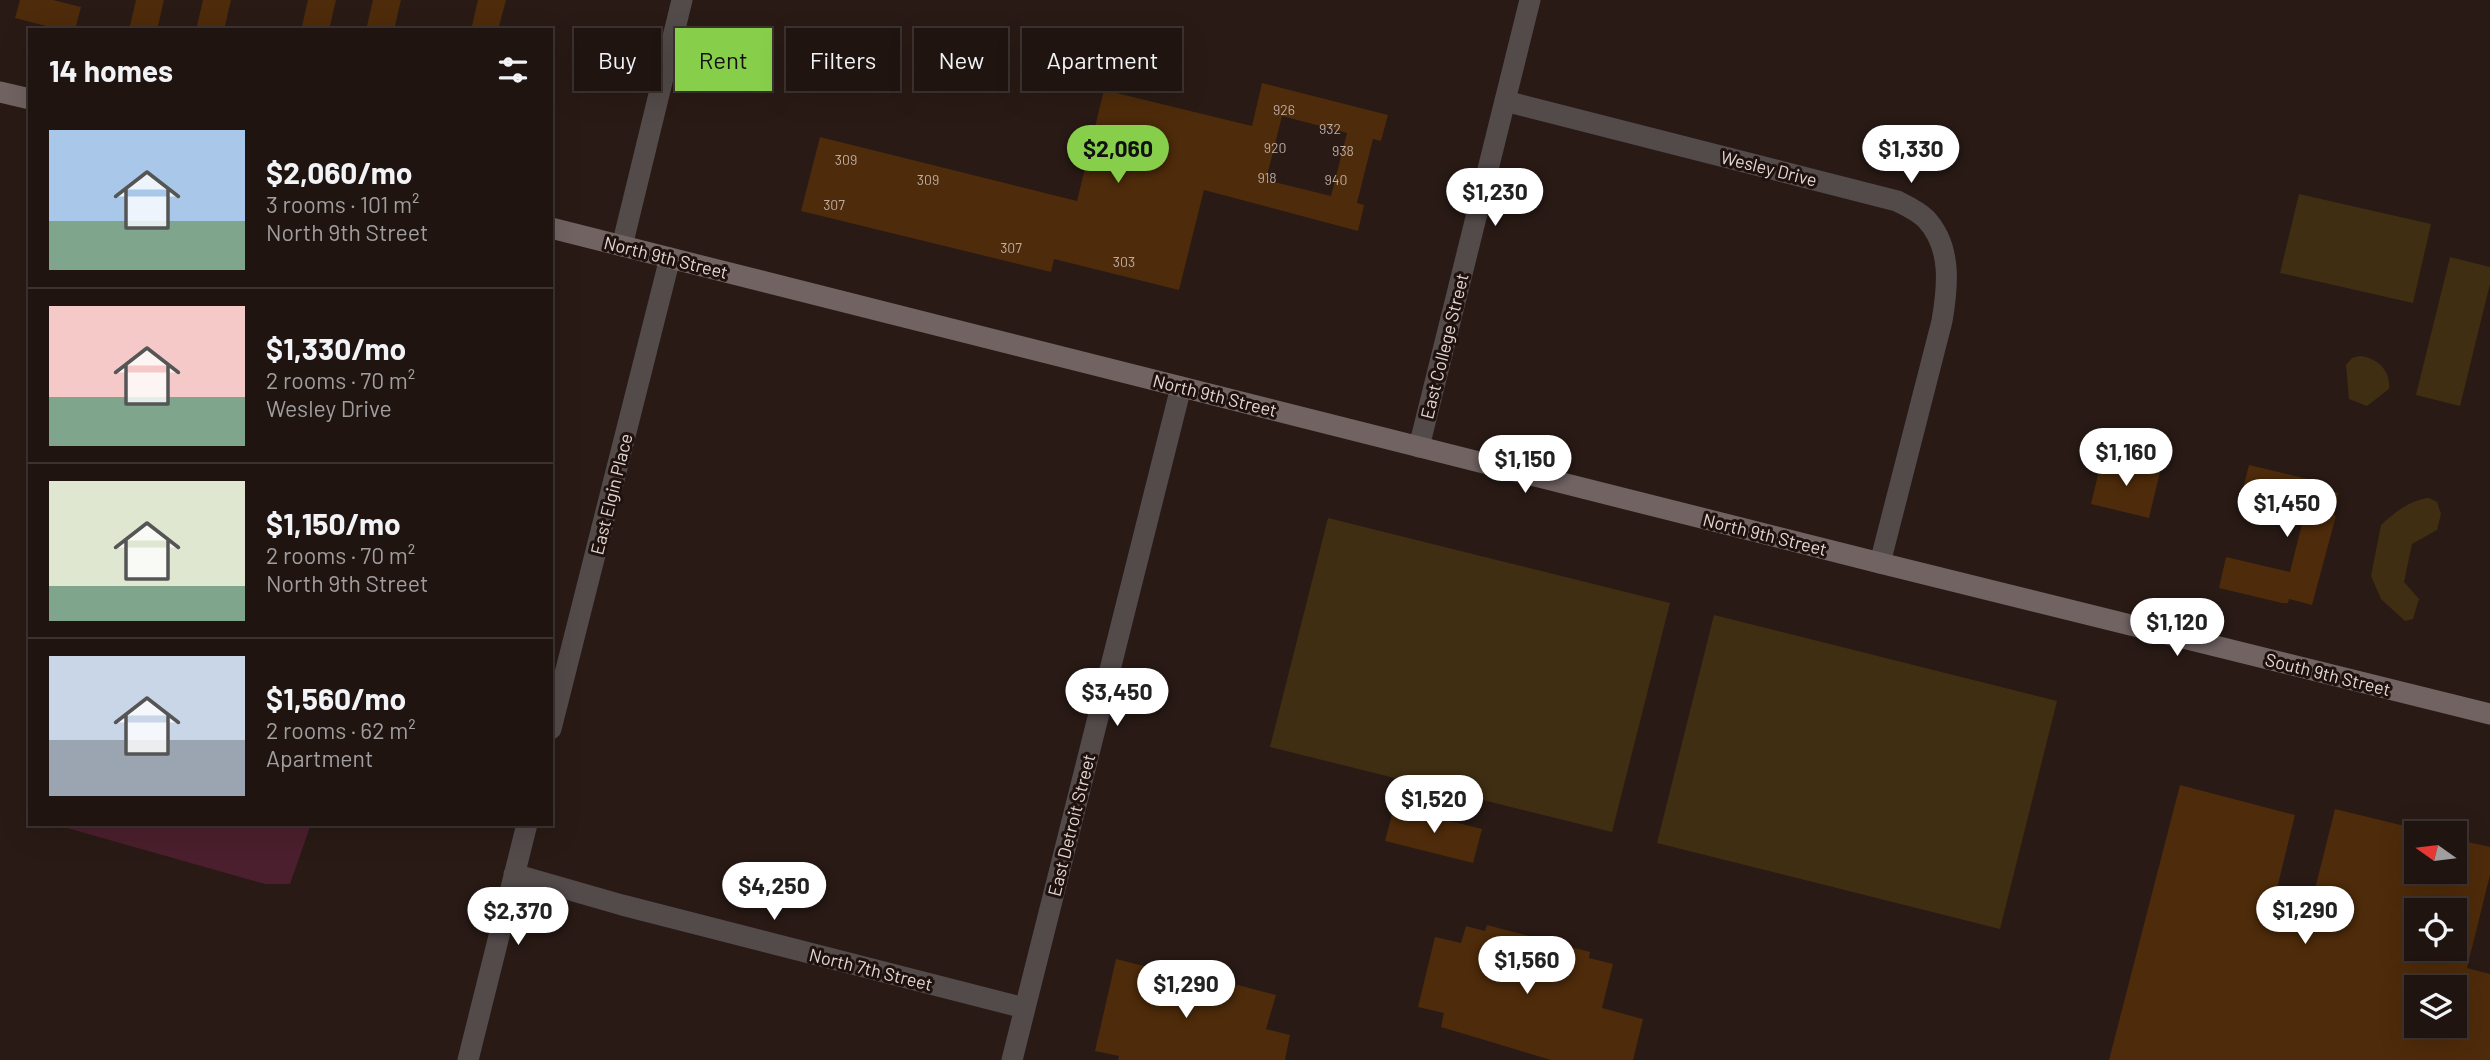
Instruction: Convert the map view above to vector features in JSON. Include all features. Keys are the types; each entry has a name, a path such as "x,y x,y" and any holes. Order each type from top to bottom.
{"main road":[{"path":"0,92 28,99"},
{"name":"North 9th Street","path":"553,229 1880,563"},
{"name":"South 9th Street","path":"1880,563 2490,714"}],"street":[{"path":"622,246 682,0"},
{"name":"East College Street","path":"1419,447 1530,0"},
{"name":"Wesley Drive","path":"1505,101 1897,201 1925,218 1941,244 1948,278 1947,293 1880,563"},
{"name":"East Elgin Place","path":"553,721 670,258"},
{"name":"East Detroit Street","path":"1012,1060 1181,387"},
{"path":"468,1060 526,826"},
{"name":"North 7th Street","path":"514,874 635,909 1024,1008"}],"shaded area":[{"path":"2299,194 2431,224 2413,303 2280,273"},
{"path":"2450,257 2490,267 2490,284 2460,406 2416,395"},
{"path":"2360,356 2372,359 2382,366 2389,382 2389,389 2367,406 2349,399 2346,365 2352,358"},
{"path":"2429,498 2437,502 2441,514 2437,530 2412,544 2404,582 2419,599 2413,619 2405,621 2381,599 2371,576 2381,525 2403,507"},
{"path":"1328,518 1670,603 1612,832 1270,747"},
{"path":"1714,615 2057,701 2000,929 1657,843"},
{"path":"60,826 310,826 290,884 265,884"}],"building":[{"path":"20,0 53,0 81,7 76,28 54,28 15,18"},
{"path":"136,0 164,0 157,28 129,28"},
{"path":"203,0 231,0 224,28 196,28"},
{"path":"308,0 336,0 329,28 301,28"},
{"path":"373,0 401,0 394,28 366,28"},
{"path":"478,0 506,0 499,28 471,28"},
{"path":"1262,83 1388,115 1381,141 1373,139 1357,203 1364,205 1358,231 1204,190 1179,290 1054,259 1051,272 801,211 820,137 1077,201 1104,91 1252,126","holes":["1282,116 1347,133 1331,196 1266,180"]},
{"path":"2102,458 2160,472 2149,518 2091,504"},
{"path":"2249,465 2312,480 2311,482 2317,484 2316,487 2338,493 2336,516 2312,605 2289,599 2288,603 2282,603 2219,588 2226,557 2290,572 2305,512 2241,496"},
{"path":"2180,785 2295,815 2269,921 2305,929 2335,809 2404,826 2404,884 2468,884 2468,842 2490,847 2490,875 2467,968 2490,974 2490,1060 2109,1060"},
{"path":"1394,807 1482,829 1473,863 1385,841"},
{"path":"1487,925 1590,952 1589,958 1613,964 1602,1008 1643,1019 1633,1060 1551,1060 1441,1027 1444,1013 1418,1007 1435,937 1461,943 1466,926 1485,931"},
{"path":"1116,959 1144,966 1143,970 1229,988 1230,983 1276,995 1266,1029 1290,1035 1285,1060 1118,1060 1119,1056 1095,1051"}]}
